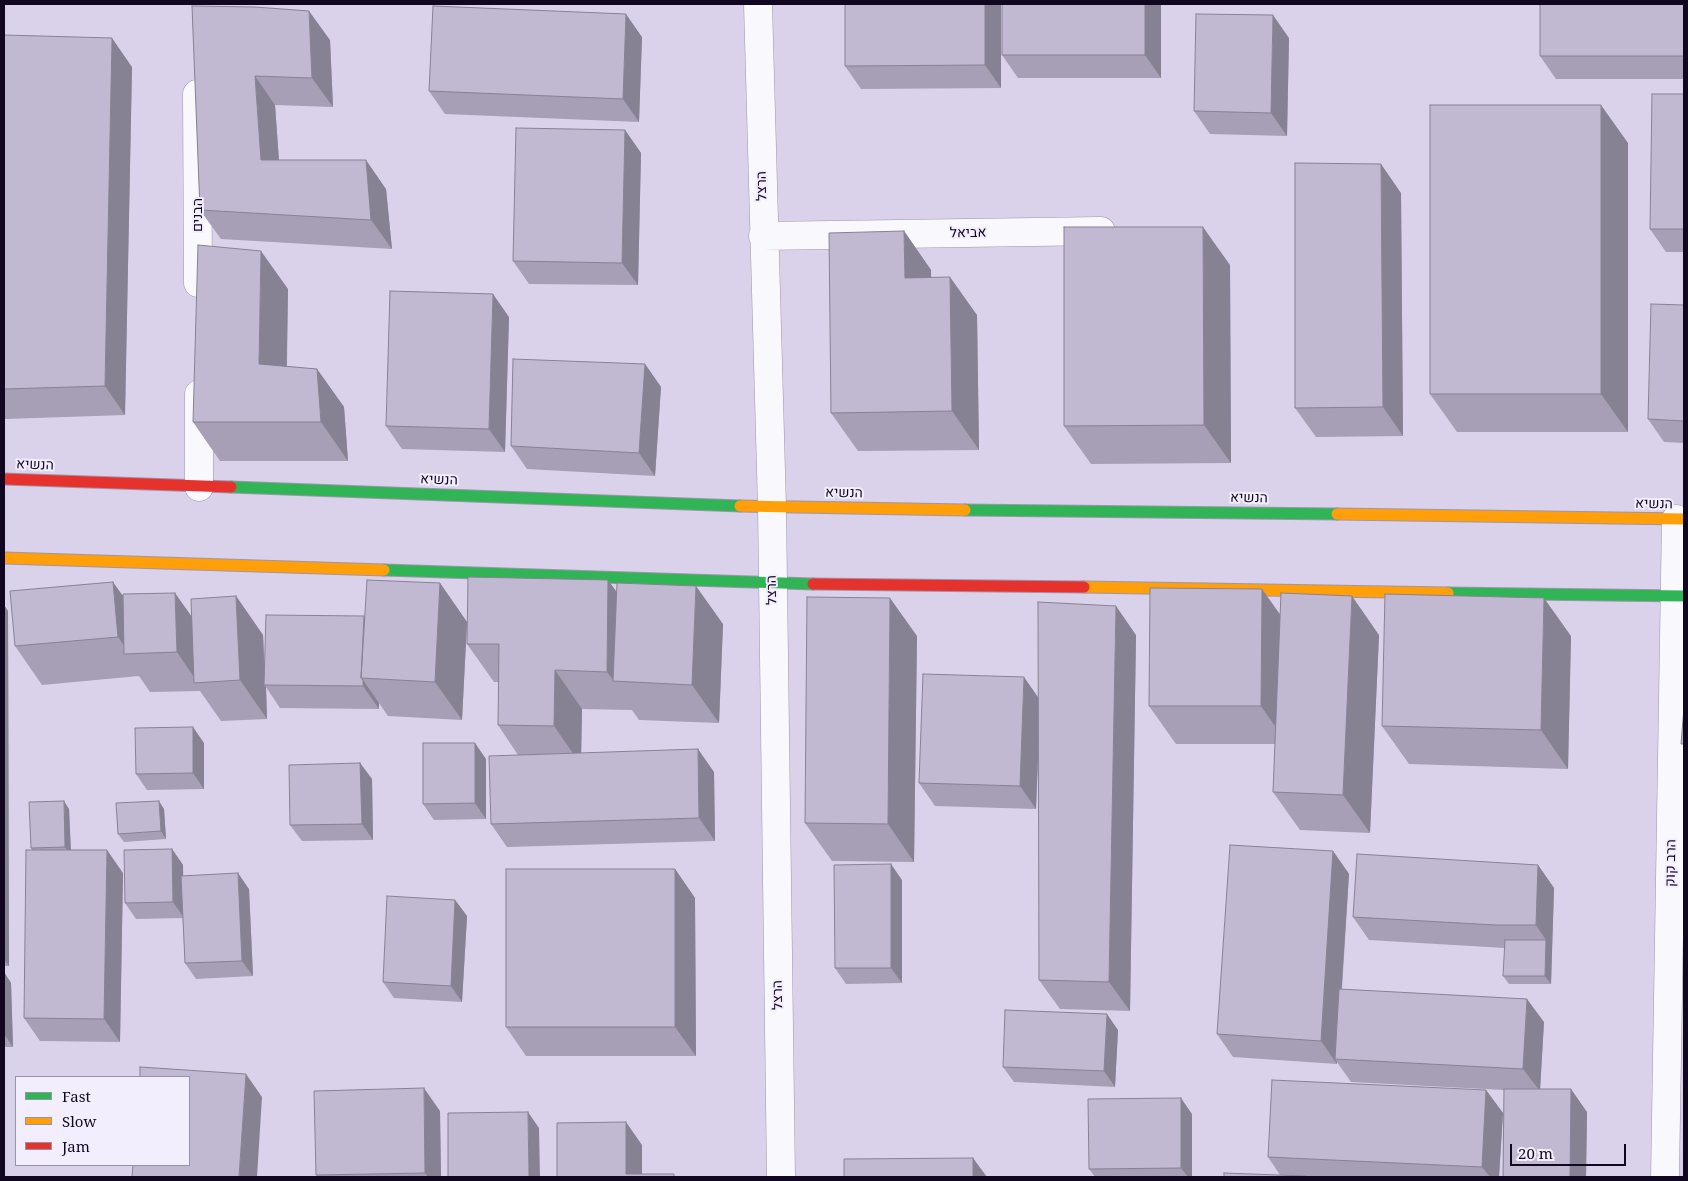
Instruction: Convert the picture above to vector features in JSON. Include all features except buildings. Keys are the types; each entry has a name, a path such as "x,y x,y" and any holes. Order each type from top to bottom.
{"main road":[{"name":"הנשיא","path":"4,479 772,507 1680,519"},
{"path":"4,558 772,583 1680,595"}],"street":[{"name":"הרצל","path":"758,4 772,507 781,1177"},
{"name":"הבנים","path":"197,73 198,310"},
{"name":"אביאל","path":"763,236 1122,231"},
{"path":"198,369 199,487"},
{"name":"הרב קוק","path":"1665,1177 1680,595 1680,519"}],"traffic: fast":[{"path":"231,487 740,506"},
{"path":"965,510 1337,514"},
{"path":"384,570 813,584"},
{"path":"1448,593 1684,596"}],"traffic: slow":[{"path":"740,506 965,510"},
{"path":"1337,514 1684,519"},
{"path":"4,558 384,570"},
{"path":"1084,587 1448,593"}],"traffic: jam":[{"path":"4,479 231,487"},
{"path":"813,584 1084,587"}]}
